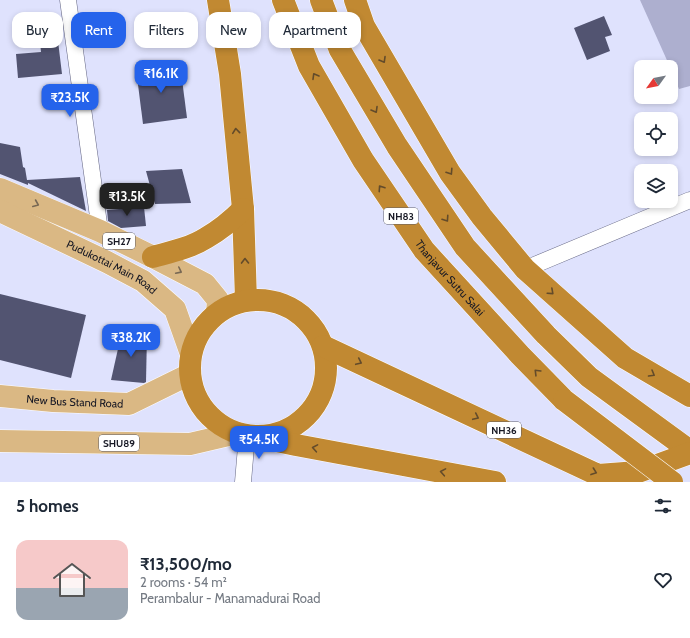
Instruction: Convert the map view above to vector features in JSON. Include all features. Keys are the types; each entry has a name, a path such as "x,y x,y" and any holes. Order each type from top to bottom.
{"highway":[{"path":"218,0 230,74 243,209 246,300"},
{"name":"Thanjavur Sutru Salai","path":"283,0 309,66 363,160 424,250 520,355 564,400 672,482"},
{"path":"321,0 340,50 397,146 465,247 546,335 589,377 690,452"},
{"path":"355,0 364,26 450,173 482,217 525,269 625,358 690,396"},
{"path":"153,257 186,247 205,239 226,224 243,209"},
{"path":"247,435 278,434 297,424 314,409 323,389 327,368 323,346 314,328 301,314 284,304 265,299 246,300 230,304 217,312 205,324 196,338 191,364 195,394 205,411 220,424 247,435 495,482"},
{"name":"NH36","path":"323,346 598,475 638,472 690,452"}],"main road":[{"name":"SH27","path":"0,189 100,231 205,284 218,300 217,312"},
{"name":"Pudukottai Main Road","path":"0,212 107,262 143,281 175,309 191,364"},
{"name":"New Bus Stand Road","path":"0,396 129,404 191,364"},
{"name":"SHU89","path":"0,441 190,444 247,435"}],"street":[{"path":"68,0 100,231"},
{"path":"525,269 690,200"},
{"path":"243,482 247,435"}],"water":[{"path":"640,0 690,0 690,86 679,89 678,60 667,60"}],"building":[{"path":"604,16 612,35 605,37 610,51 587,60 574,28"},
{"path":"41,48 59,48 62,74 18,78 16,54 41,52"},
{"path":"180,64 187,118 143,124 136,69"},
{"path":"0,143 20,147 23,167 25,168 27,180 80,177 86,211 28,183 28,185 0,174"},
{"path":"182,169 191,203 155,204 146,171"},
{"path":"144,207 146,226 121,228 108,221 107,210"},
{"path":"0,294 86,315 71,378 0,360"},
{"path":"122,331 147,334 146,382 144,383 111,380"}]}
